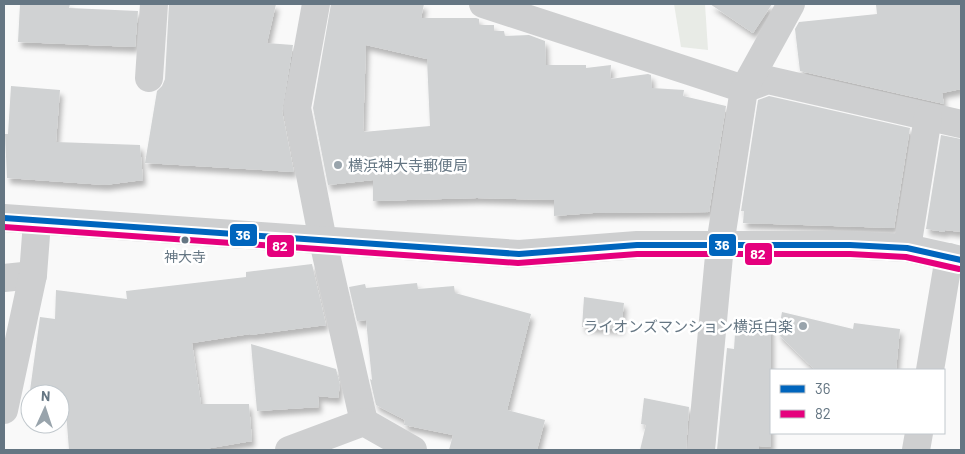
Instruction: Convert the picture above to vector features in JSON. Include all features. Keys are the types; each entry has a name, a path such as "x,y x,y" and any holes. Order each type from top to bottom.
{"street":[{"path":"150,78 154,4"},
{"path":"316,4 297,108 323,241 364,422 413,450"},
{"path":"483,4 744,88 768,80 961,124"},
{"path":"701,450 720,245 744,88 791,4"},
{"path":"908,248 928,117"},
{"path":"4,218 37,222 519,254 637,245 850,245 908,248 955,259 930,369"},
{"path":"4,410 34,275 37,222"},
{"path":"4,278 34,275"},
{"path":"288,450 364,422"},
{"path":"916,450 919,434"}],"shaded area":[{"path":"674,4 705,4 708,50 681,47"}],"building":[{"path":"20,4 70,4 69,8 138,11 135,47 18,42"},
{"path":"169,4 276,4 267,43 293,45 282,111 294,172 145,163 157,91 165,79"},
{"path":"331,4 424,4 421,18 476,18 479,19 479,25 494,25 494,31 504,31 505,36 529,35 545,41 546,65 586,65 586,68 611,65 610,79 648,74 651,75 652,88 684,90 683,96 726,106 709,212 593,213 554,216 554,200 477,198 373,201 373,180 328,185 313,108","holes":["366,45 427,59 430,126 363,132"]},
{"path":"710,4 772,4 753,33"},
{"path":"961,4 961,89 942,93 944,104 800,71 795,29 799,22 877,14 876,5"},
{"path":"11,86 60,90 56,142 140,145 143,180 105,185 7,178 5,134 8,134"},
{"path":"769,96 910,128 894,228 743,223 744,211 741,211 758,100"},
{"path":"941,135 961,139 961,232 926,229"},
{"path":"312,264 326,325 192,343 201,404 249,404 252,441 199,450 69,450 70,384 31,384 40,317 55,319 56,290 127,299 126,291 246,277 246,272"},
{"path":"417,283 418,289 454,286 455,293 531,314 507,410 545,420 537,450 449,450 453,435 404,425 405,420 376,405 370,379 372,380 366,320 357,321 349,287 365,284 366,288"},
{"path":"584,297 624,303 621,329 582,327"},
{"name":"ライオンズマンション横浜白楽","path":"782,312 853,329 854,323 900,329 896,369 814,369 778,334"},
{"path":"736,319 771,323 771,447 759,446 759,450 717,450 727,348 734,349"},
{"path":"251,344 336,369 340,385 338,398 318,396 319,407 257,411"},
{"path":"644,398 689,407 686,450 640,450 646,425 641,424"}],"transit line":[{"name":"36","path":"4,218 519,254 637,245 850,245 907,248 961,260"},
{"name":"82","path":"4,227 518,263 637,254 850,254 906,257 959,269"}],"place":[{"name":"横浜神大寺郵便局","path":"338,165"},
{"name":"神大寺","path":"185,240"},
{"name":"ライオンズマンション横浜白楽","path":"803,326"}]}
